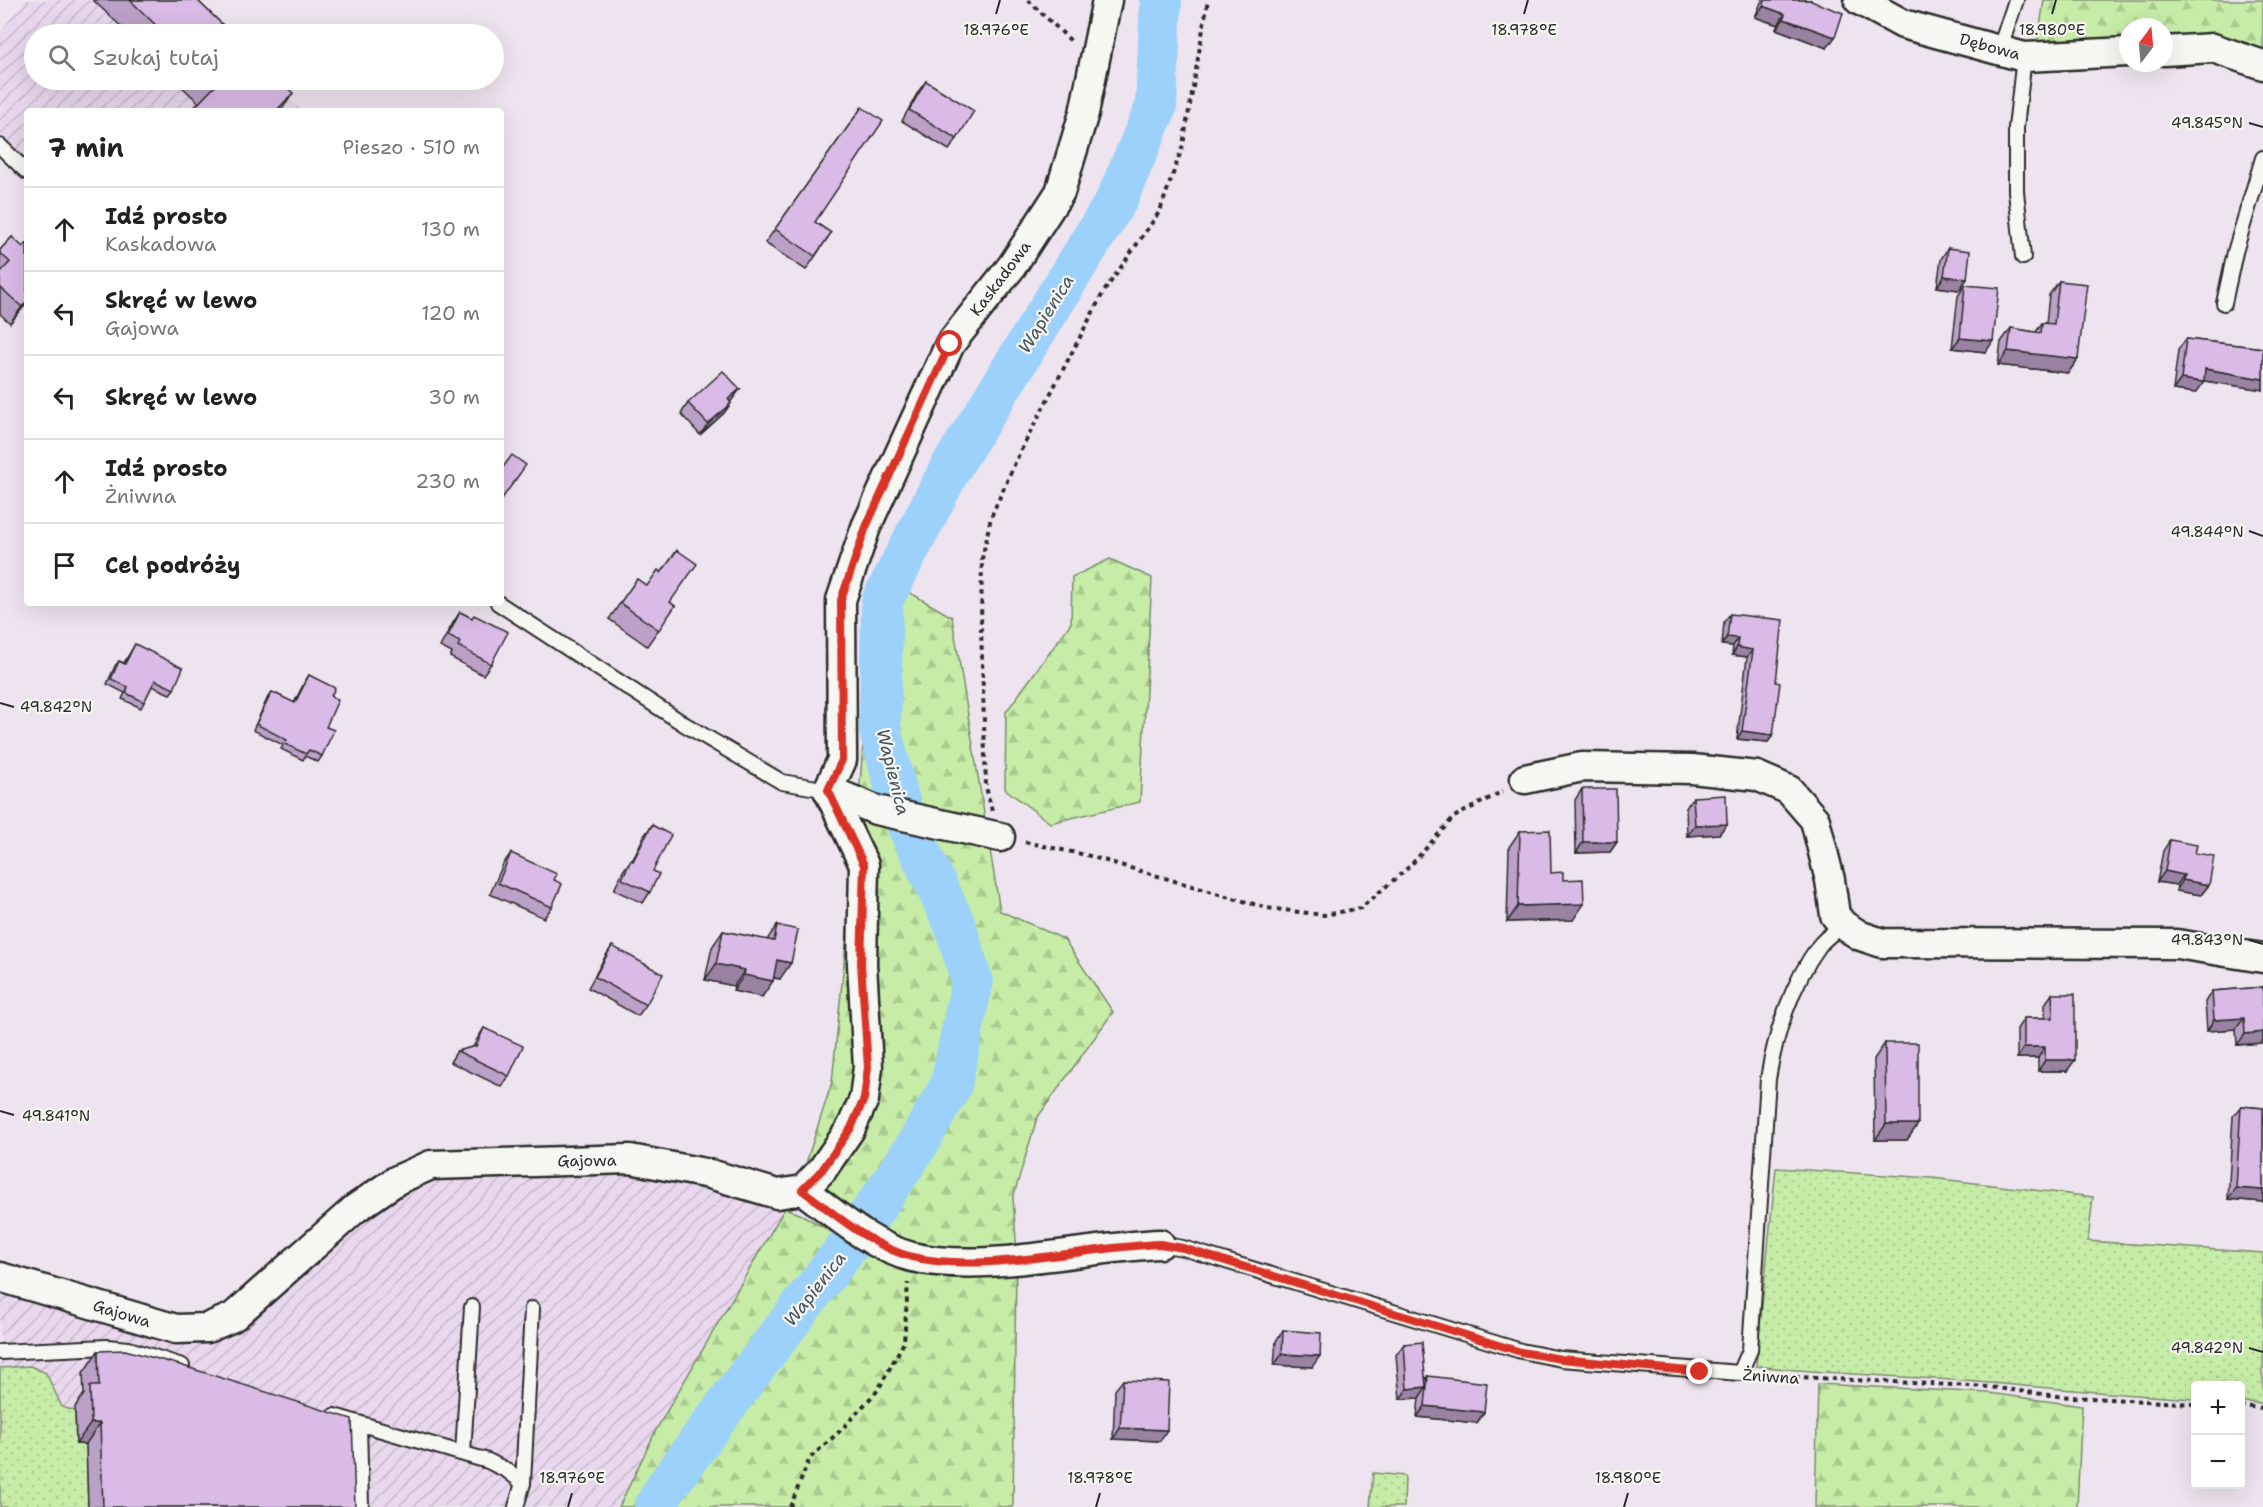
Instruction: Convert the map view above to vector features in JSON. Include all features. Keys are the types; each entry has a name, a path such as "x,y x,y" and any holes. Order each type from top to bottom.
{"street":[{"name":"Kaskadowa","path":"828,790 842,760 841,600 866,527 950,344 1012,266 1060,192 1084,113 1107,0"},
{"name":"Dębowa","path":"1859,0 1903,24 2012,53 2119,52"},
{"path":"2173,50 2213,48 2263,65"},
{"path":"1525,779 1582,767 1692,769 1757,776 1789,790 1815,820 1830,880 1835,915 1843,925 1861,936 1882,943 2177,944 2263,958"},
{"path":"828,790 876,810 999,837"},
{"path":"802,1190 822,1170 851,1128 864,1099 868,1067 861,964 864,865 828,790"},
{"name":"Gajowa","path":"0,1277 176,1329 207,1328 233,1317 356,1208 397,1180 431,1166 630,1159 710,1174 777,1194 802,1190"},
{"name":"Żniwna","path":"802,1190 859,1231 905,1254 957,1263 1160,1244"}],"lane":[{"path":"2016,0 2012,53 2016,128 2016,191 2023,257"},
{"path":"0,146 24,169"},
{"path":"2224,303 2235,252 2263,158"},
{"path":"503,606 684,724 782,782 828,790"},
{"path":"1740,1373 1750,1350 1768,1079 1774,1043 1788,1004 1819,945 1843,925"},
{"name":"Żniwna","path":"1160,1244 1183,1248 1521,1352 1573,1360 1740,1373"},
{"path":"463,1453 472,1307"},
{"path":"516,1507 523,1483 532,1309"},
{"path":"0,1352 129,1349 195,1371"},
{"path":"316,1410 463,1453 508,1471 523,1483"},
{"path":"360,1424 361,1507"}],"path":[{"path":"1028,0 1093,62"},
{"path":"1208,0 1183,145 1160,211 1103,293 1019,454 991,517 982,558 981,638 986,787 999,837 1086,855 1268,908 1324,915 1361,908 1410,866 1454,817 1525,779"},
{"path":"790,1507 810,1458 841,1430 878,1390 904,1342 905,1254"},
{"name":"Żniwna","path":"1740,1373 1989,1387 2057,1396 2191,1404"},
{"path":"2245,1406 2263,1408"}],"shaded area":[{"path":"25,0 182,0 208,24 24,24 24,90 279,90 299,108 24,108 24,164 0,140 0,32"},
{"path":"599,1166 729,1186 785,1208 657,1428 619,1507 0,1507 0,1286 128,1325 252,1320 280,1297 351,1225 420,1179"}],"green space":[{"path":"2044,0 2263,0 2263,57 2173,45 2173,18 2119,18 2119,47 2036,53"},
{"path":"1110,559 1152,578 1140,802 1050,823 1005,789 1006,712 1071,623 1072,577"},
{"path":"876,573 952,617 1000,911 1064,939 1113,1012 1037,1118 1013,1198 1017,1253 913,1252 801,1179 832,1082 854,864"},
{"path":"1776,1168 1932,1178 2093,1197 2088,1241 2263,1253 2263,1403 2245,1402 2245,1381 2191,1381 2191,1399 1756,1366"},
{"path":"785,1208 839,1236 658,1471 637,1507 619,1507 657,1428"},
{"path":"873,1245 1016,1264 1013,1507 670,1507"},
{"path":"30,1366 46,1373 62,1407 75,1411 76,1444 86,1444 88,1507 0,1507 0,1368"},
{"path":"1818,1384 1989,1393 2082,1406 2077,1507 1815,1507"},
{"path":"1373,1473 1405,1476 1404,1507 1370,1507"}],"building":[{"path":"130,0 197,0 222,24 155,24"},
{"path":"1765,0 1811,0 1843,13 1835,37 1784,19 1785,14 1763,6"},
{"path":"926,81 974,111 957,139 909,110"},
{"path":"211,90 290,90 293,93 279,108 194,108"},
{"path":"862,107 883,121 815,222 831,233 815,256 775,229"},
{"path":"12,237 24,246 24,305 22,307 0,287 0,273 10,262 0,253"},
{"path":"1948,248 1970,251 1967,279 1944,276"},
{"path":"2059,281 2087,284 2078,359 2008,351 2011,328 2041,333 2042,323 2054,324"},
{"path":"1965,285 1999,288 1993,341 1960,338"},
{"path":"2186,339 2263,348 2263,379 2205,369 2204,382 2181,379"},
{"path":"723,371 740,389 728,399 731,403 708,424 688,403"},
{"path":"512,455 526,465 504,496 504,466"},
{"path":"677,550 697,564 670,602 675,606 659,630 620,603 637,579 647,586 658,570 661,573"},
{"path":"460,612 472,618 474,615 508,632 491,664 458,646 460,642 448,636"},
{"path":"1730,614 1783,620 1776,682 1780,683 1773,735 1742,731 1753,650 1737,647 1738,638 1727,637"},
{"path":"135,644 183,668 174,689 155,680 144,702 126,693 128,687 111,679 119,661 125,664"},
{"path":"309,675 335,688 331,696 338,700 326,727 334,730 322,756 309,750 306,754 285,744 287,740 256,724 272,692 295,703"},
{"path":"1582,789 1616,789 1617,842 1583,842"},
{"path":"1726,795 1727,824 1695,825 1693,797"},
{"path":"652,825 671,835 653,871 659,874 650,892 622,879"},
{"path":"1550,830 1551,873 1563,872 1563,880 1583,879 1584,904 1518,906 1520,831"},
{"path":"2170,840 2197,845 2195,853 2214,856 2209,885 2183,880 2184,875 2165,871"},
{"path":"511,853 557,874 554,880 562,884 552,907 498,883"},
{"path":"777,925 798,930 791,963 777,960 773,981 744,975 745,970 716,964 723,931 774,941"},
{"path":"612,946 663,974 646,1005 595,977"},
{"path":"2263,987 2263,1032 2245,1034 2244,1018 2214,1020 2212,991"},
{"path":"2052,994 2075,994 2075,1060 2045,1060 2045,1047 2024,1047 2024,1018 2053,1018"},
{"path":"484,1028 523,1046 509,1076 457,1051 476,1046"},
{"path":"1885,1043 1918,1043 1918,1124 1886,1124"},
{"path":"2241,1106 2263,1108 2263,1190 2236,1188"},
{"path":"1283,1330 1321,1333 1320,1356 1282,1354"},
{"path":"1422,1342 1426,1387 1407,1389 1404,1344"},
{"path":"125,1350 352,1419 355,1507 103,1507 100,1423 91,1423 90,1386 99,1386 98,1351"},
{"path":"1428,1376 1487,1383 1484,1412 1425,1406"},
{"path":"1123,1380 1169,1382 1167,1430 1120,1428"}],"waterway":[{"name":"Wapienica","path":"655,1507 666,1487 744,1381 859,1231 917,1145 951,1085 972,982 955,925 903,816 880,730 882,601 950,469 1116,201 1156,107 1161,0"}],"route":[{"path":"950,344 866,527 841,600 842,760 828,790 864,865 861,964 868,1067 864,1099 851,1128 822,1170 802,1190 859,1231 912,1257 957,1263 1160,1244 1183,1248 1521,1352 1561,1359 1700,1372"}]}
